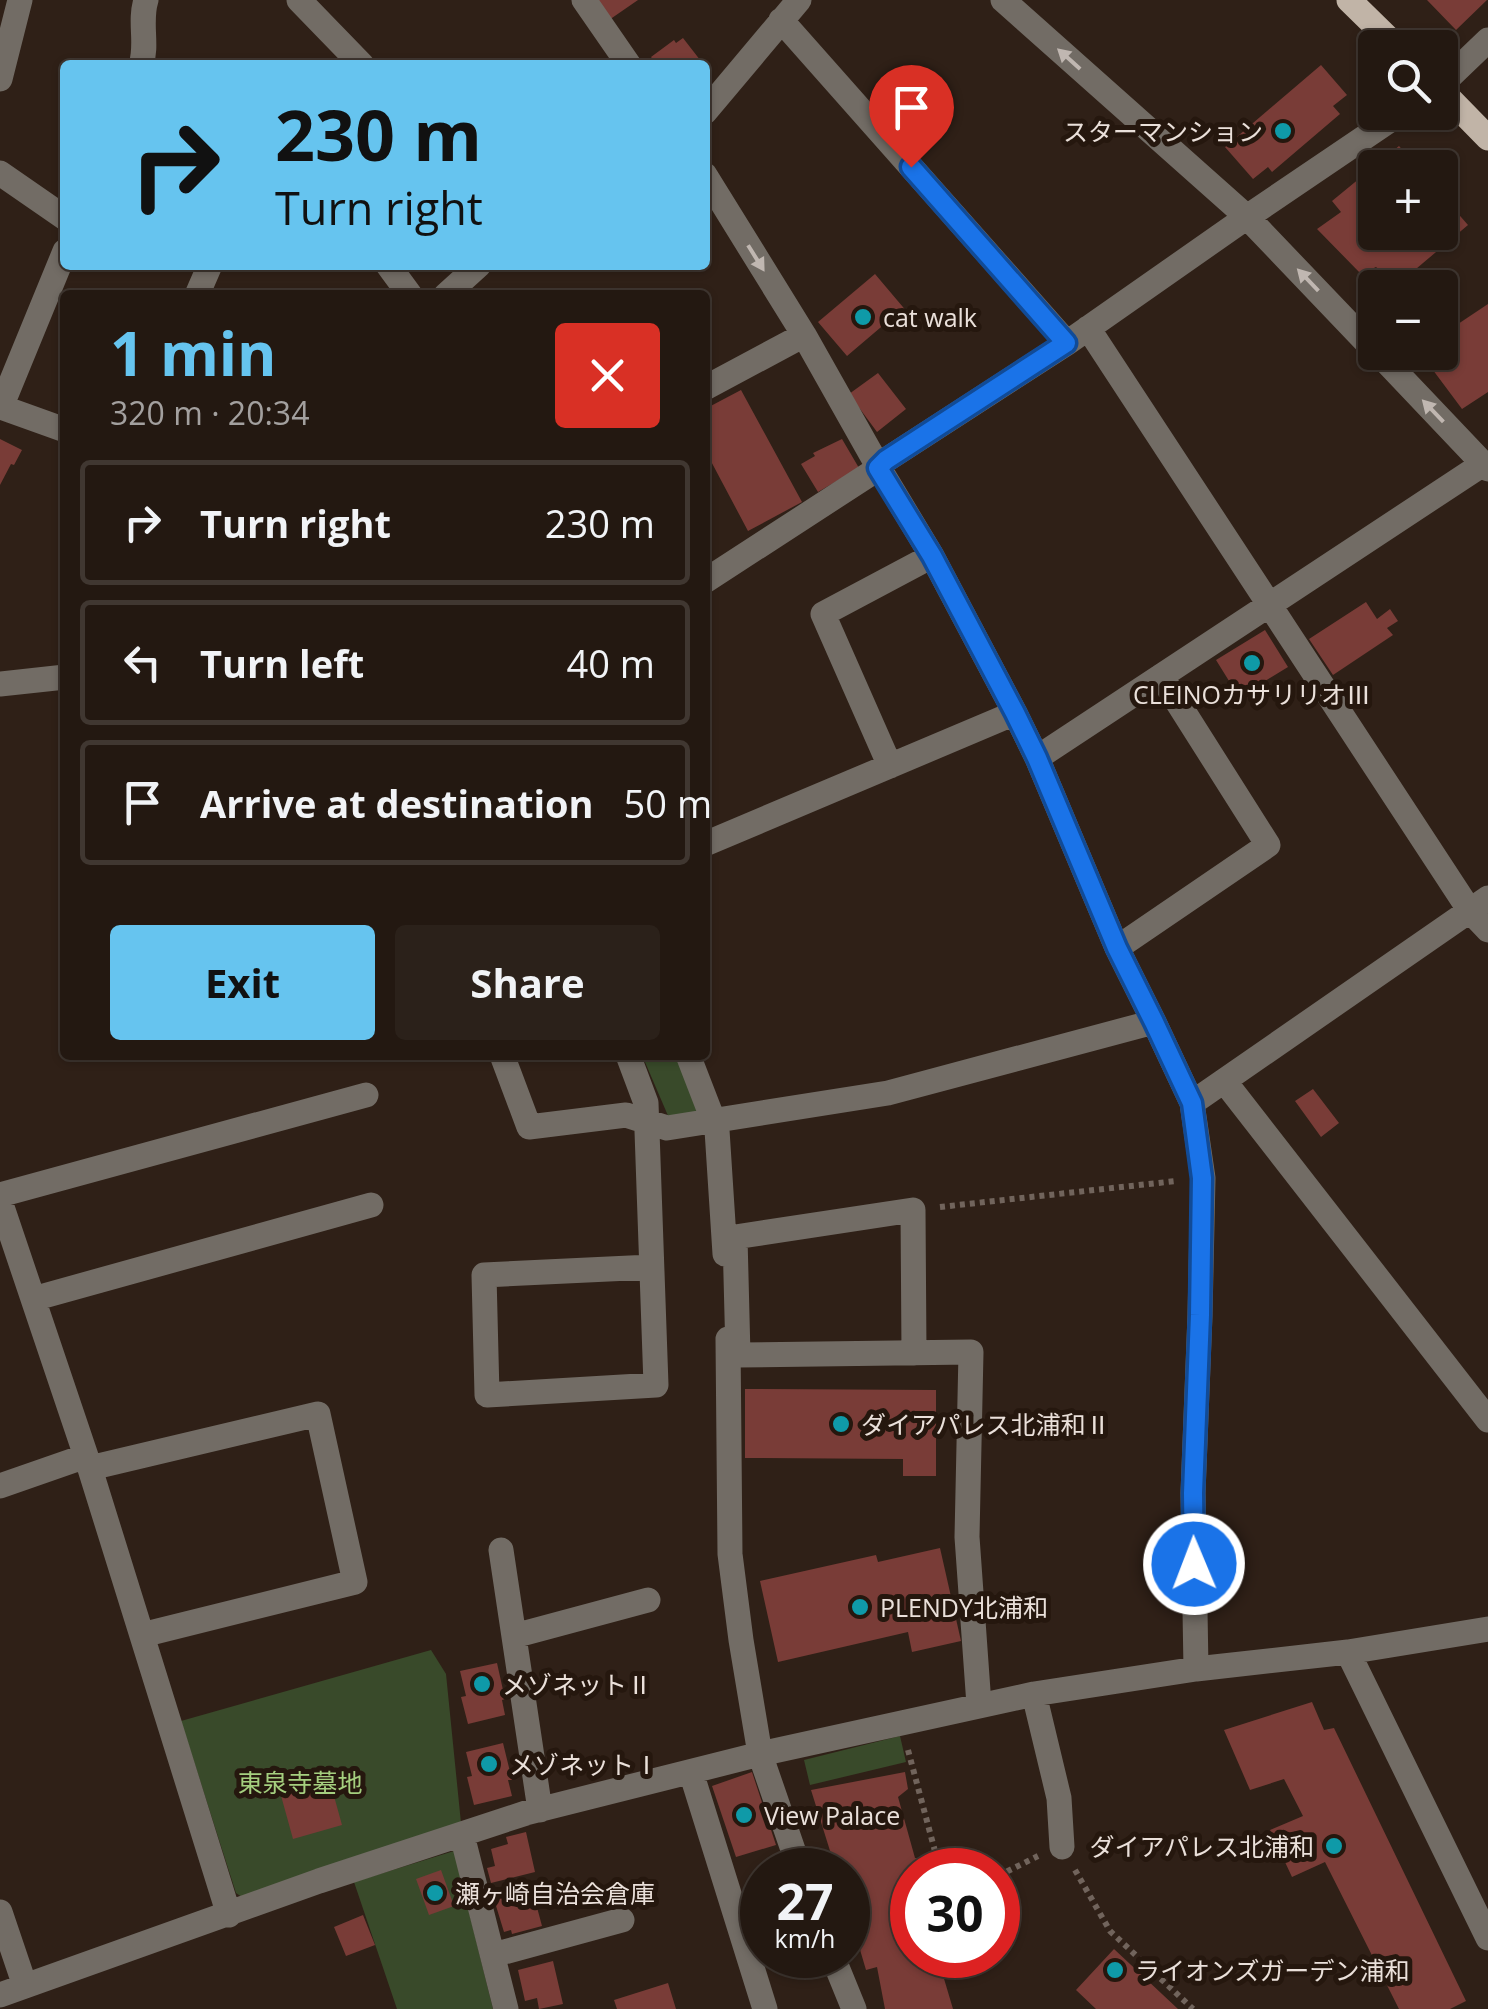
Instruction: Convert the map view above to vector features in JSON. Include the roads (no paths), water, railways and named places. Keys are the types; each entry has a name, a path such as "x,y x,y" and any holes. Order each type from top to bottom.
{"main road":[{"path":"1350,0 1380,30"},
{"path":"1458,107 1488,138"}],"street":[{"path":"0,79 20,0"},
{"path":"143,60 142,13 146,0"},
{"path":"299,0 357,60"},
{"path":"584,0 626,60"},
{"path":"710,106 799,0"},
{"path":"1003,0 1247,217 1358,333"},
{"path":"781,20 1077,335 1270,604 1482,913 1192,1103"},
{"path":"1458,70 1488,40"},
{"path":"710,579 1077,335 1375,130"},
{"path":"0,173 60,215"},
{"path":"710,182 932,556 1015,713 1117,948 1192,1103 1202,1178 1193,1493 1196,1669"},
{"path":"3,398 60,263"},
{"path":"452,290 474,270"},
{"path":"710,385 804,335"},
{"path":"1037,758 1486,466 1393,370"},
{"path":"3,398 60,418"},
{"path":"3,398 60,427"},
{"path":"890,766 823,614 932,556"},
{"path":"1117,948 1268,845 1161,676"},
{"path":"0,684 60,678"},
{"path":"710,842 1015,713"},
{"path":"504,1060 529,1127 626,1115 668,1128 888,1092 1154,1022"},
{"path":"630,1060 646,1103 656,1385 487,1395 484,1274 650,1267"},
{"path":"690,1060 717,1130 728,1330 730,1554 741,1640 760,1754 792,1848"},
{"path":"1225,1082 1488,1420"},
{"path":"229,1914 88,1462 0,1198 366,1095"},
{"path":"33,1299 372,1205"},
{"path":"914,1352 912,1210 734,1237 738,1355 971,1352 967,1536 979,1705"},
{"path":"0,1486 88,1462 318,1414 354,1582 142,1636"},
{"path":"501,1550 540,1810"},
{"path":"514,1636 648,1600"},
{"path":"0,1995 319,1881 540,1810 760,1754 1034,1694 1488,1630"},
{"path":"1348,1652 1488,1938"},
{"path":"1034,1694 1059,1798 1062,1847"},
{"path":"692,1772 765,2009"},
{"path":"462,1835 506,2009"},
{"path":"0,1912 25,1986"},
{"path":"492,1955 622,1920"},
{"path":"841,1978 854,2009"}],"place":[{"name":"スターマンション","path":"1283,131"},
{"name":"cat walk","path":"863,317"},
{"name":"CLEINOカサリリオⅢ","path":"1252,663"},
{"name":"ダイアパレス北浦和Ⅱ","path":"841,1424"},
{"name":"PLENDY北浦和","path":"860,1607"},
{"name":"メゾネットⅡ","path":"482,1684"},
{"name":"メゾネットⅠ","path":"489,1764"},
{"name":"View Palace","path":"744,1815"},
{"name":"ダイアパレス北浦和","path":"1334,1846"},
{"name":"瀬ヶ崎自治会倉庫","path":"435,1893"},
{"name":"ライオンズガーデン浦和","path":"1115,1970"}],"park label":[{"name":"東泉寺墓地","path":"300,1782"}]}
